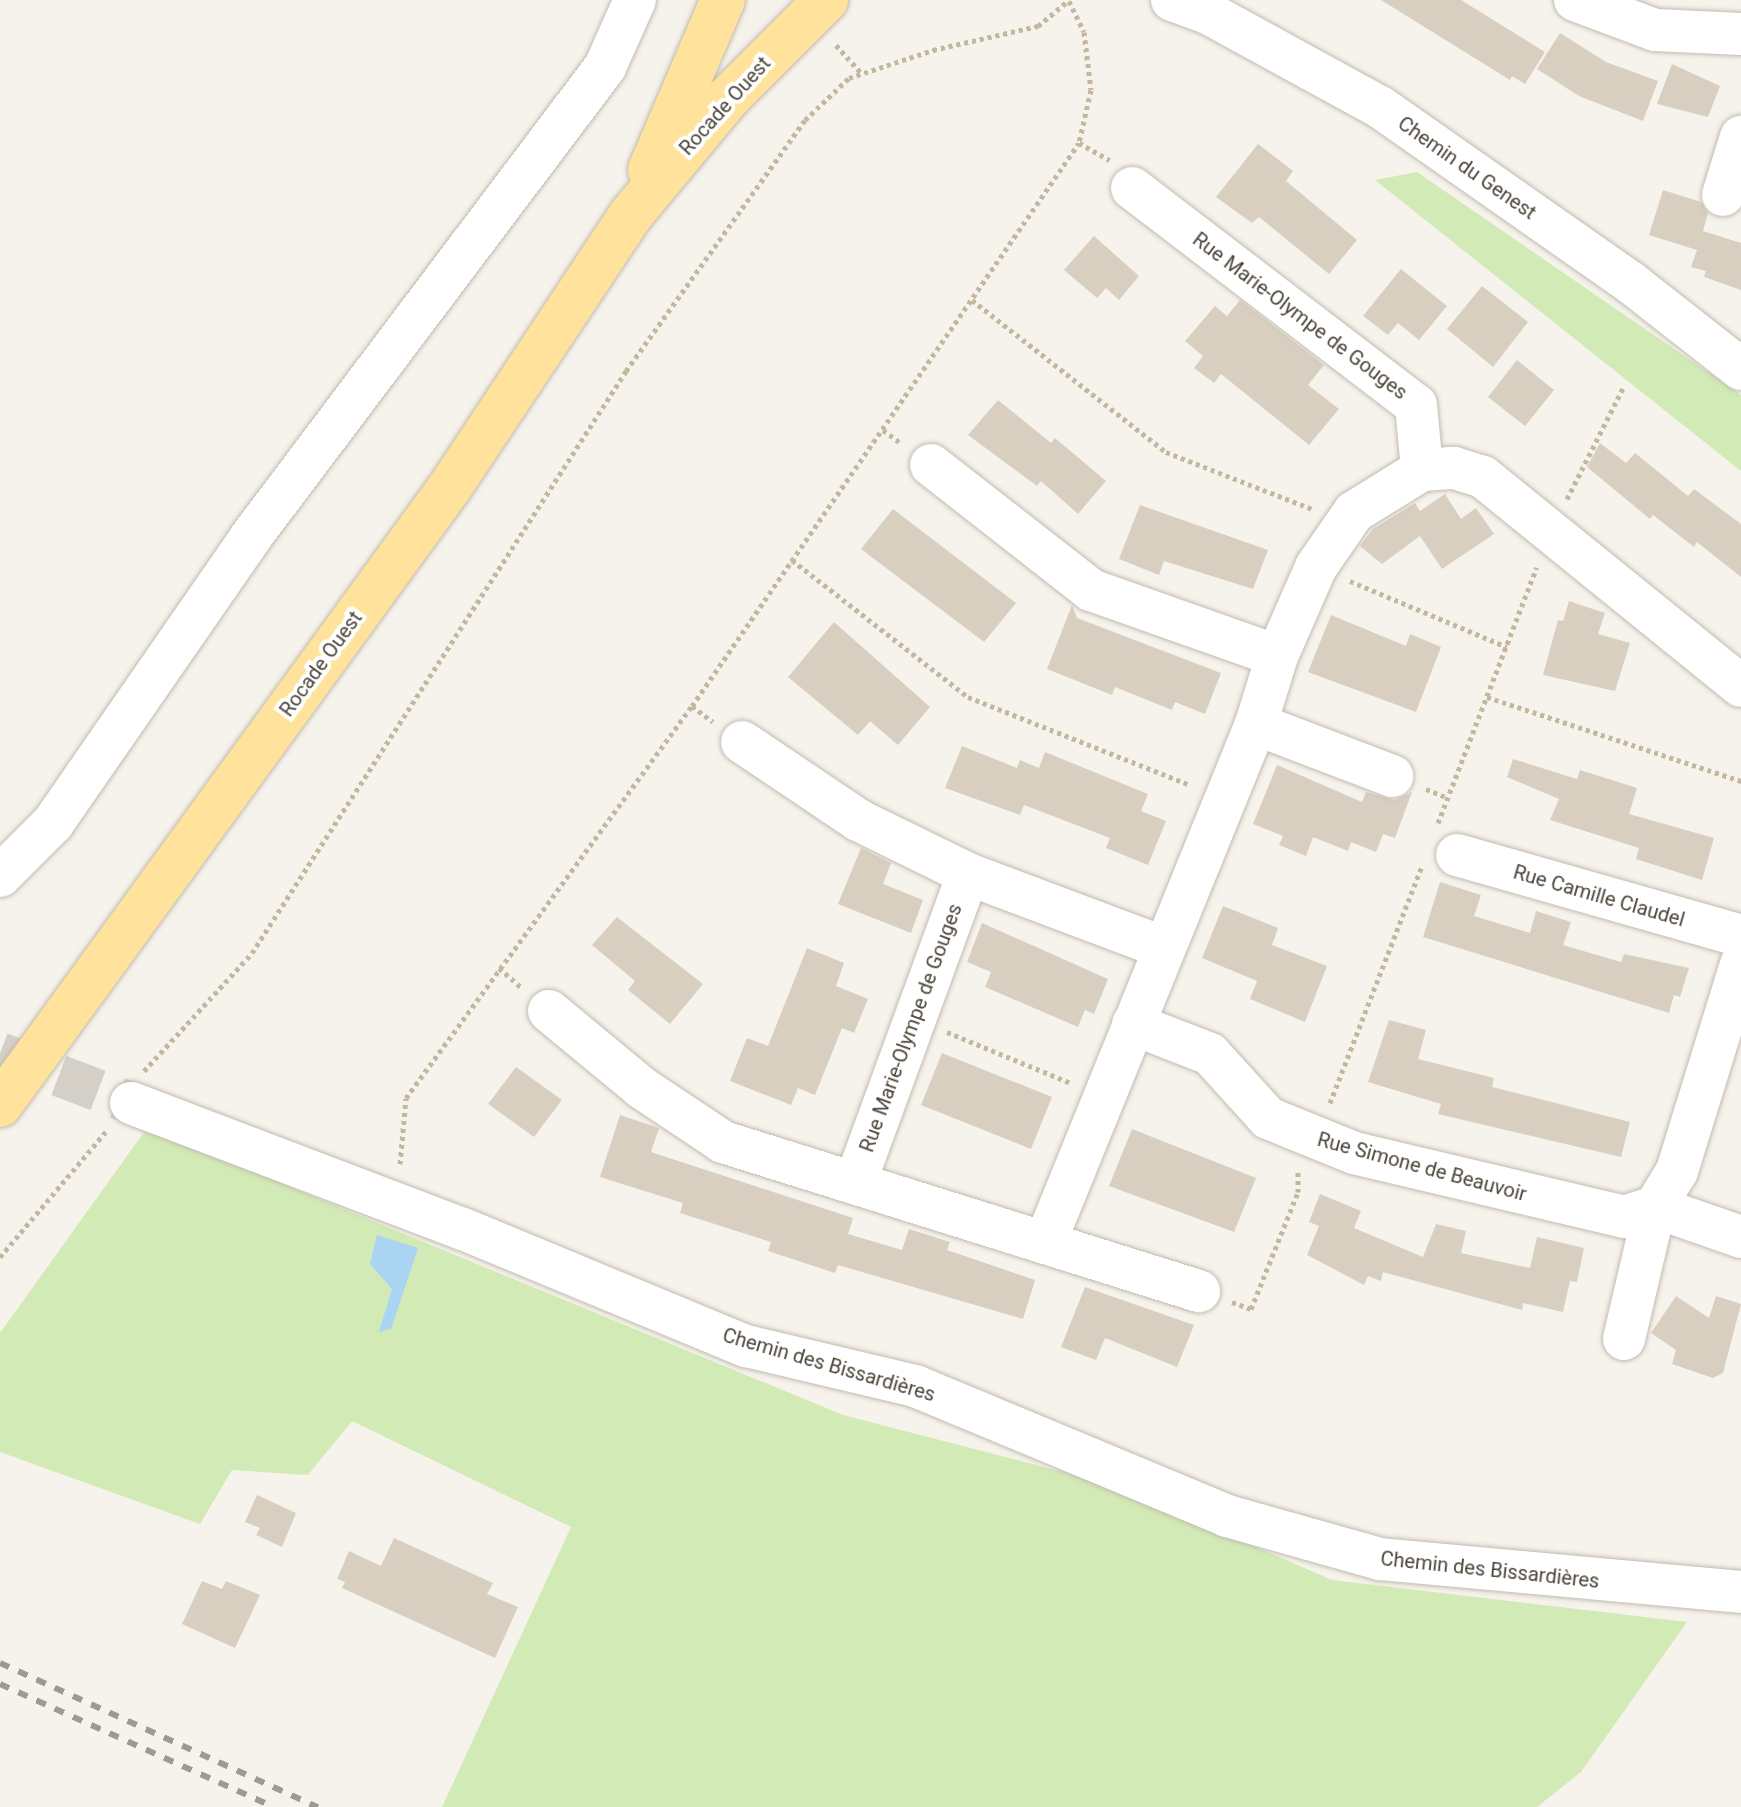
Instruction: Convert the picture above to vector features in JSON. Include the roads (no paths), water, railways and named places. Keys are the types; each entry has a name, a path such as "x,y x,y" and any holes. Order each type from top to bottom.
{"main road":[{"name":"Rocade Ouest","path":"630,216 723,0"},
{"name":"Rocade Ouest","path":"0,1105 450,487 630,216 728,98 826,0"}],"street":[{"path":"0,876 53,823 250,538 605,67 635,0"},
{"name":"Chemin du Genest","path":"1172,0 1208,13 1380,107 1630,282 1741,369"},
{"path":"1575,0 1655,30 1741,34"},
{"path":"1723,195 1741,137"},
{"name":"Rue Marie-Olympe de Gouges","path":"1132,188 1416,405 1422,470"},
{"path":"931,465 1091,590 1277,656"},
{"path":"1045,1243 1162,947 1256,724 1277,656 1316,567 1354,512 1422,470 1454,468 1483,477 1741,686"},
{"path":"1256,724 1392,776"},
{"path":"742,742 858,820 968,874 1162,947"},
{"name":"Rue Camille Claudel","path":"1457,855 1741,936"},
{"name":"Rue Marie-Olympe de Gouges","path":"855,1183 968,874"},
{"path":"1624,1339 1655,1207 1677,1171 1741,964"},
{"path":"549,1011 642,1088 723,1142 1199,1291"},
{"name":"Rue Simone de Beauvoir","path":"1133,1024 1210,1054 1268,1118 1354,1153 1624,1217 1655,1207"},
{"name":"Chemin des Bissardières","path":"131,1103 401,1205 746,1346 915,1386 1227,1516 1380,1559 1741,1592"},
{"path":"1655,1207 1741,1237"}],"water":[{"path":"377,1235 418,1248 391,1329 379,1332 392,1289 370,1264"}],"tunnel":[{"path":"0,1053 131,1103"}],"railway":[{"path":"0,1663 318,1807"},
{"path":"0,1684 274,1807"}]}
